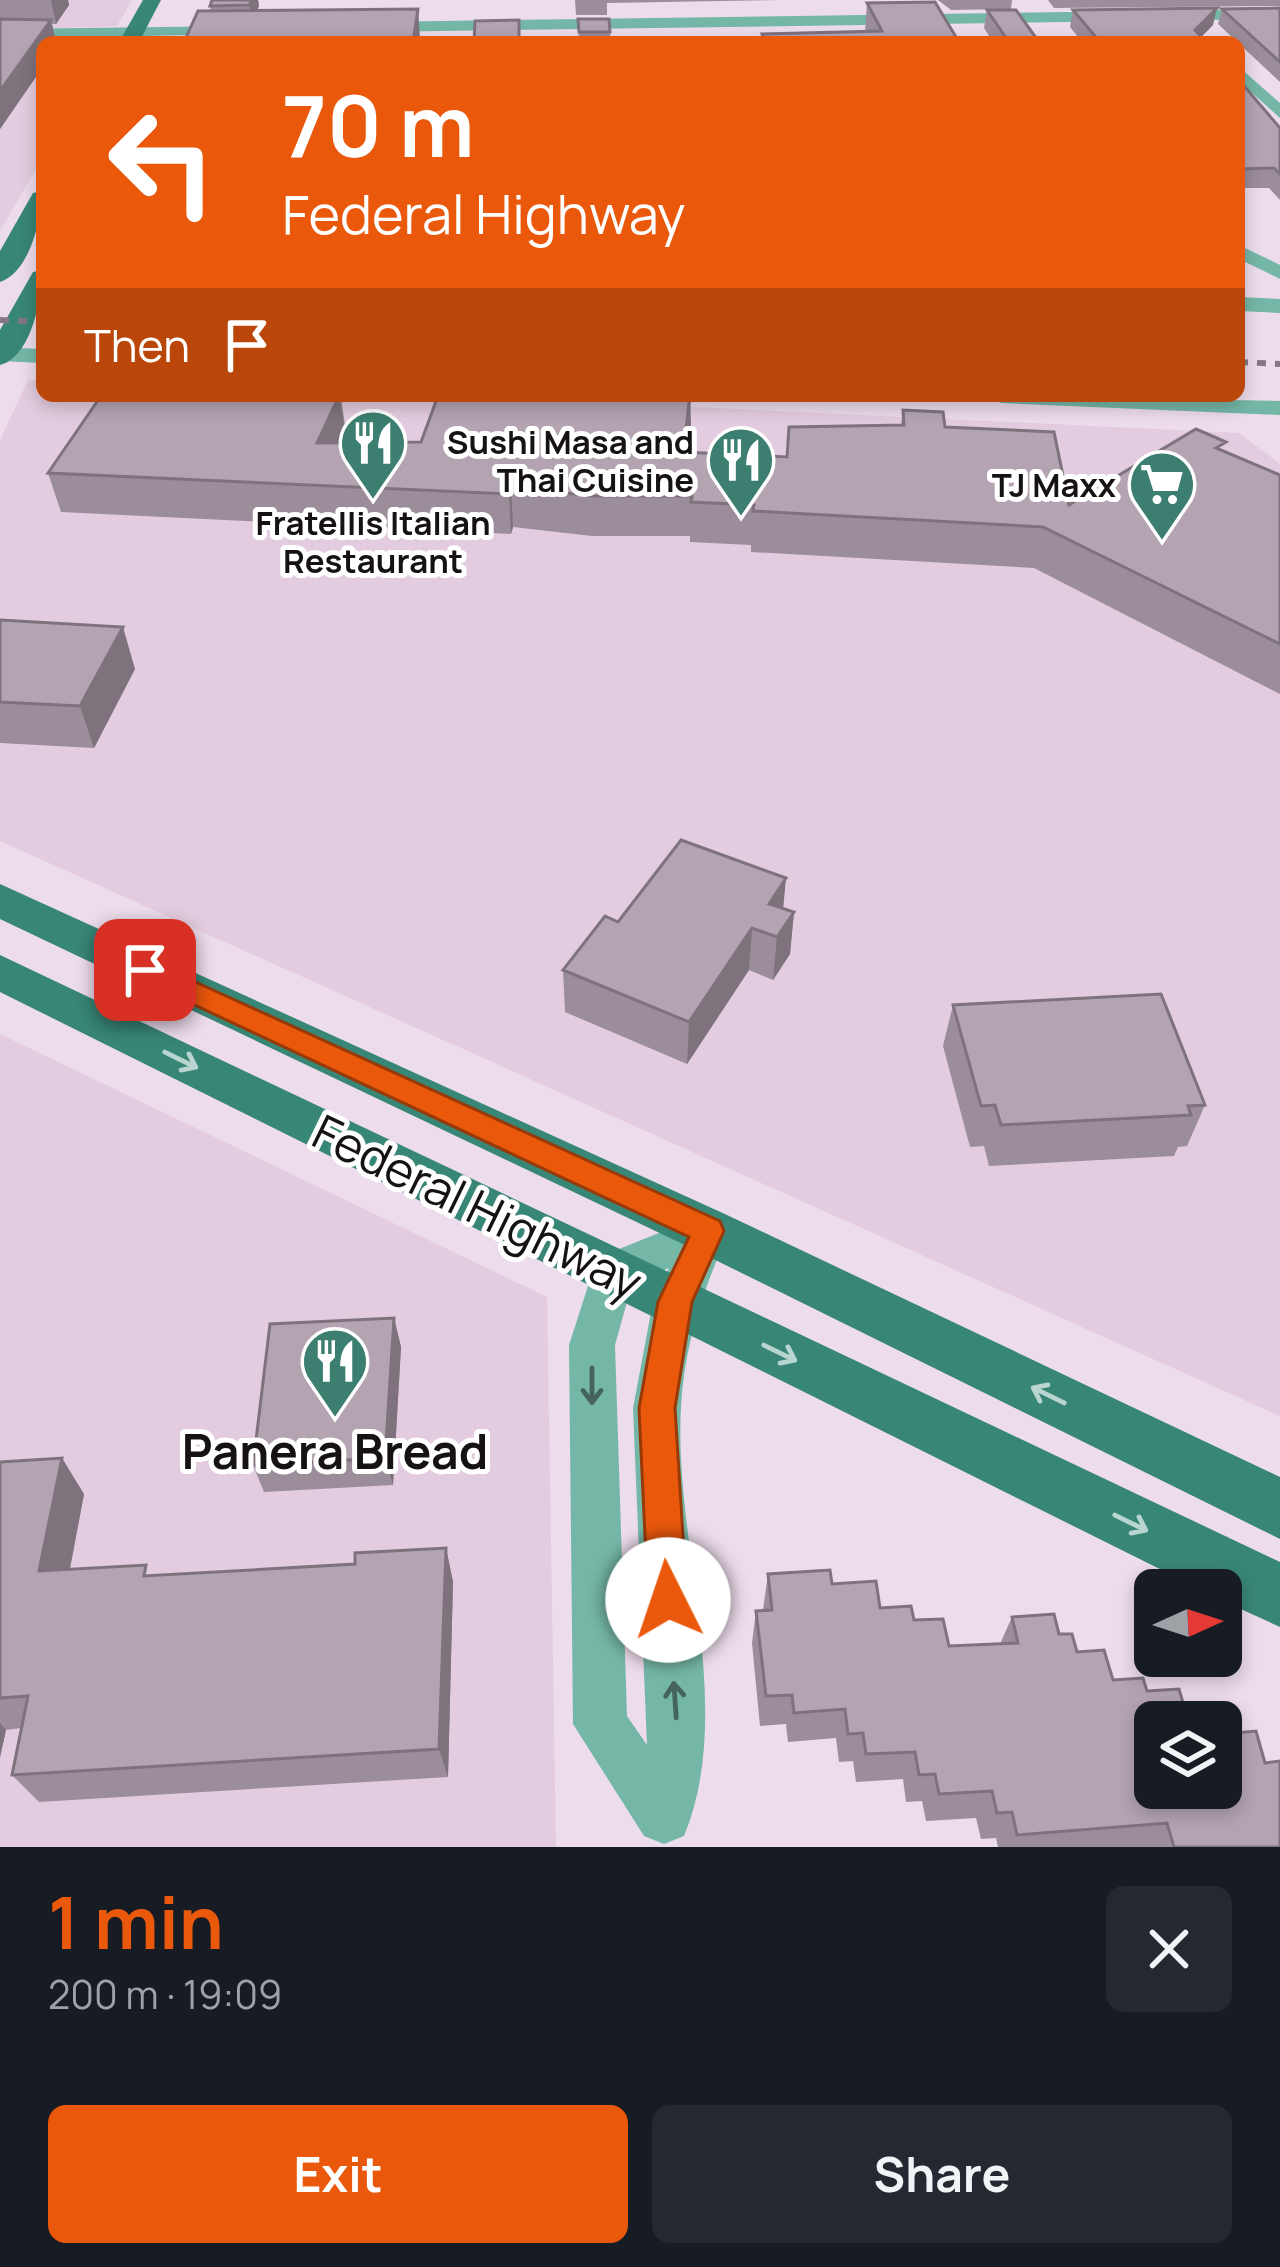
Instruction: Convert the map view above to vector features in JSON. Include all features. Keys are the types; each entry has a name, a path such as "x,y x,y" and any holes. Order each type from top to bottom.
{"main road":[{"path":"132,36 152,0"},
{"path":"165,36 181,4"},
{"path":"0,274 36,209"},
{"path":"0,355 36,289"},
{"name":"Federal Highway","path":"0,900 708,1231 1280,1509"},
{"name":"Federal Highway","path":"0,972 1280,1595"}],"street":[{"path":"859,0 872,19"},
{"path":"1017,0 1046,36"},
{"path":"360,27 758,9 803,1"},
{"path":"534,7 586,17 1280,14"},
{"path":"1181,15 1195,28"},
{"path":"0,34 165,36 261,28"},
{"path":"1245,78 1280,113"},
{"path":"1245,254 1272,269"},
{"path":"1245,304 1280,306"},
{"path":"0,355 36,356"},
{"path":"1140,402 1280,408"},
{"path":"708,1231 675,1302 657,1408 677,1729 664,1816 600,1724 592,1345 613,1272 708,1231"}],"shaded area":[{"path":"0,0 132,0 117,26 0,30"},
{"path":"36,38 36,169 0,231 0,39"},
{"path":"28,380 36,380 36,402 590,402 1239,433 1280,464 1280,1416 0,841 0,440"},
{"path":"0,1034 547,1297 556,1847 0,1847"}],"building":[{"path":"212,0 252,0 249,5 210,6"},
{"path":"935,2 955,36 762,34 882,31 867,3"},
{"path":"1217,8 1195,30 1200,36 1095,36 1073,10"},
{"path":"1280,8 1280,62 1222,9"},
{"path":"418,9 414,36 187,36 198,11"},
{"path":"987,10 1016,10 1035,36 1005,36"},
{"path":"0,19 51,20 36,36 0,91"},
{"path":"578,19 609,19 610,32 579,32"},
{"path":"519,20 519,36 474,36 475,21"},
{"path":"1245,87 1280,128 1280,174 1274,168 1245,169"},
{"path":"97,402 336,402 317,443 421,442 436,402 689,402 683,452 787,457 789,427 904,425 903,410 943,412 945,427 1054,432 1069,505 1196,429 1226,442 1216,448 1280,475 1280,644 1043,527 753,511 754,505 691,502 692,496 591,496 511,487 509,494 48,473"},
{"path":"0,620 123,627 80,706 0,702"},
{"path":"681,840 786,878 769,904 794,912 777,937 752,928 689,1022 563,970 605,916 618,922"},
{"path":"1161,994 1205,1105 1188,1106 1191,1115 1001,1125 995,1105 981,1106 953,1005"},
{"name":"Panera Bread","path":"394,1318 385,1458 253,1465 270,1324"},
{"path":"62,1458 39,1571 146,1565 144,1576 355,1564 355,1553 446,1548 439,1749 12,1775 28,1696 0,1698 0,1462"},
{"path":"830,1570 832,1584 876,1581 880,1608 911,1606 914,1620 943,1619 949,1646 1018,1643 1012,1617 1054,1614 1059,1634 1072,1634 1077,1652 1104,1650 1113,1680 1143,1678 1147,1691 1179,1689 1182,1701 1134,1701 1134,1809 1242,1809 1242,1732 1256,1731 1265,1763 1280,1761 1280,1847 1174,1847 1167,1823 1017,1835 1012,1812 997,1813 992,1791 939,1794 935,1774 919,1775 915,1752 866,1754 863,1733 848,1734 845,1709 794,1713 792,1695 766,1696 756,1611 772,1610 768,1574"}],"railway":[{"path":"0,320 36,322"},
{"path":"1245,362 1280,364"}],"place":[{"name":"Fratellis Italian Restaurant","path":"373,502"},
{"name":"Sushi Masa and Thai Cuisine","path":"741,519"},
{"name":"TJ Maxx","path":"1162,543"},
{"name":"Panera Bread","path":"335,1420"}],"route":[{"path":"145,970 708,1231 675,1302 657,1408 668,1600"}]}
